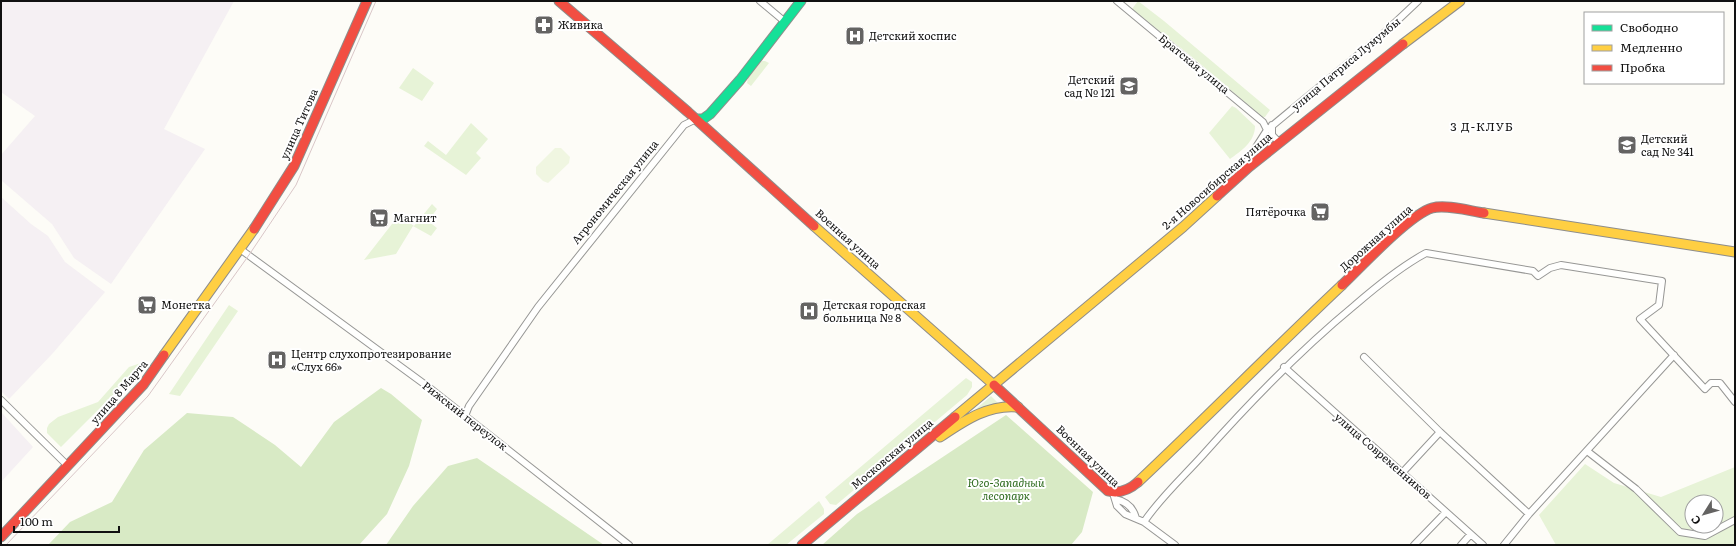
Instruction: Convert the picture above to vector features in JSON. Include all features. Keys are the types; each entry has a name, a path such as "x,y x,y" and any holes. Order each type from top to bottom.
{"street":[{"name":"улица Титова","path":"240,249 280,191 294,166 367,1"},
{"name":"Военная улица","path":"559,1 696,119 741,161 994,385 1108,491 1130,507 1136,518 1129,518 1124,514 1117,506 1114,496"},
{"path":"760,1 784,22"},
{"name":"Агрономическая улица","path":"465,416 469,406 555,285 684,125 696,119 703,119 710,114 740,80 801,1"},
{"name":"Братская улица","path":"1117,1 1270,128 1272,135 1280,143"},
{"name":"улица Патриса Лумумбы","path":"1235,180 1270,128 1382,35 1418,1"},
{"name":"2-я Новосибирская улица","path":"994,385 1183,227 1235,180 1372,68 1460,1"},
{"name":"Дорожная улица","path":"1114,496 1131,488 1205,419 1282,341 1398,232 1416,216 1433,208 1468,211 1735,252"},
{"name":"Рижский переулок","path":"240,249 361,337 465,416 629,545"},
{"name":"улица 8 Марта","path":"1,537 144,385 240,249"},
{"path":"1144,522 1218,437 1284,367 1336,320 1385,280 1411,261 1426,253 1533,271 1538,276 1550,268 1561,265 1662,281 1659,305 1640,318 1705,389 1711,384 1720,382 1735,402"},
{"path":"1504,545 1529,514 1674,356"},
{"path":"1364,357 1440,432 1529,514"},
{"name":"улица Современников","path":"1284,367 1470,535 1483,545"},
{"name":"Московская улица","path":"803,544 994,385"},
{"path":"1,400 68,466"},
{"path":"924,444 934,441 968,418 1004,406 1018,407"},
{"path":"1402,473 1440,432"},
{"path":"1587,451 1636,489 1680,532 1705,536 1735,520"},
{"path":"1414,545 1446,512"},
{"path":"1136,518 1144,522 1175,545"},
{"path":"1461,545 1470,535"}],"shaded area":[{"path":"1,1 234,1 164,129 205,149 111,284 74,258 52,224 1,180 1,155 35,116 1,92"},
{"path":"1,197 31,224 48,236 65,262 105,292 53,353 9,399 1,391"},
{"path":"1,412 33,447 1,482"}],"green space":[{"path":"1138,1 1270,110 1265,117 1262,117 1197,61 1132,9"},
{"path":"762,61 769,63 751,86 747,83 748,78"},
{"path":"413,68 434,83 422,101 399,88"},
{"path":"1232,106 1255,126 1253,137 1247,146 1230,159 1209,133"},
{"path":"471,123 488,139 476,153 481,158 466,175 424,146 428,141 446,155"},
{"path":"555,148 561,148 570,157 569,163 548,183 543,181 536,174 536,167"},
{"path":"432,204 437,209 428,221 437,228 431,236 413,226 396,254 364,260 399,215 414,226"},
{"path":"229,305 238,311 180,396 169,394"},
{"path":"141,363 133,375 61,447 47,433 49,424 58,417 98,402 129,367"},
{"path":"966,378 972,382 972,387 967,395 836,505 830,504 825,497"},
{"path":"381,388 391,394 422,420 409,466 387,514 359,545 48,545 70,522 112,502 144,450 187,413 233,417 275,445 301,467 334,422"},
{"path":"991,396 999,404 976,409"},
{"name":"Юго-Западный лесопарк","path":"1006,415 1093,492 1082,532 1071,545 822,545 857,514"},
{"path":"477,458 604,545 386,545 413,506 448,466"},
{"path":"1585,464 1614,483 1661,497 1735,467 1735,545 1556,545 1539,515"},
{"path":"819,501 824,509 824,514 786,545 767,545"}],"tram line":[{"path":"6,545 148,396 249,255 296,185 376,1"}],"traffic: fast":[{"path":"696,119 703,119 710,114 740,80 801,1"}],"traffic: slow":[{"path":"1403,44 1460,1"},
{"path":"955,417 1183,227 1217,196"},
{"path":"1484,213 1735,252"},
{"path":"814,226 994,385"},
{"path":"164,355 254,229"},
{"path":"1138,482 1342,285"},
{"path":"940,437 958,425 986,411 997,408 1018,407"}],"traffic: jam":[{"path":"254,229 294,166 367,1"},
{"path":"559,1 688,112 814,226"},
{"path":"1217,196 1249,167 1403,44"},
{"path":"1342,285 1399,230 1422,213 1438,207 1458,208 1484,213"},
{"path":"1,537 143,385 164,355"},
{"path":"994,385 1108,491 1124,491 1138,482"},
{"path":"802,545 955,417"}],"place":[{"name":"Живика","path":"544,25"},
{"name":"Детский хоспис","path":"855,36"},
{"name":"Детский сад № 121","path":"1129,86"},
{"name":"Детский сад № 341","path":"1627,145"},
{"name":"Пятёрочка","path":"1320,212"},
{"name":"Магнит","path":"379,218"},
{"name":"Монетка","path":"147,305"},
{"name":"Детская городская больница № 8","path":"809,311"},
{"name":"Центр слухопротезирование «Слух 66»","path":"277,360"}],"district":[{"name":"3 Д-КЛУБ","path":"1482,127"}]}
